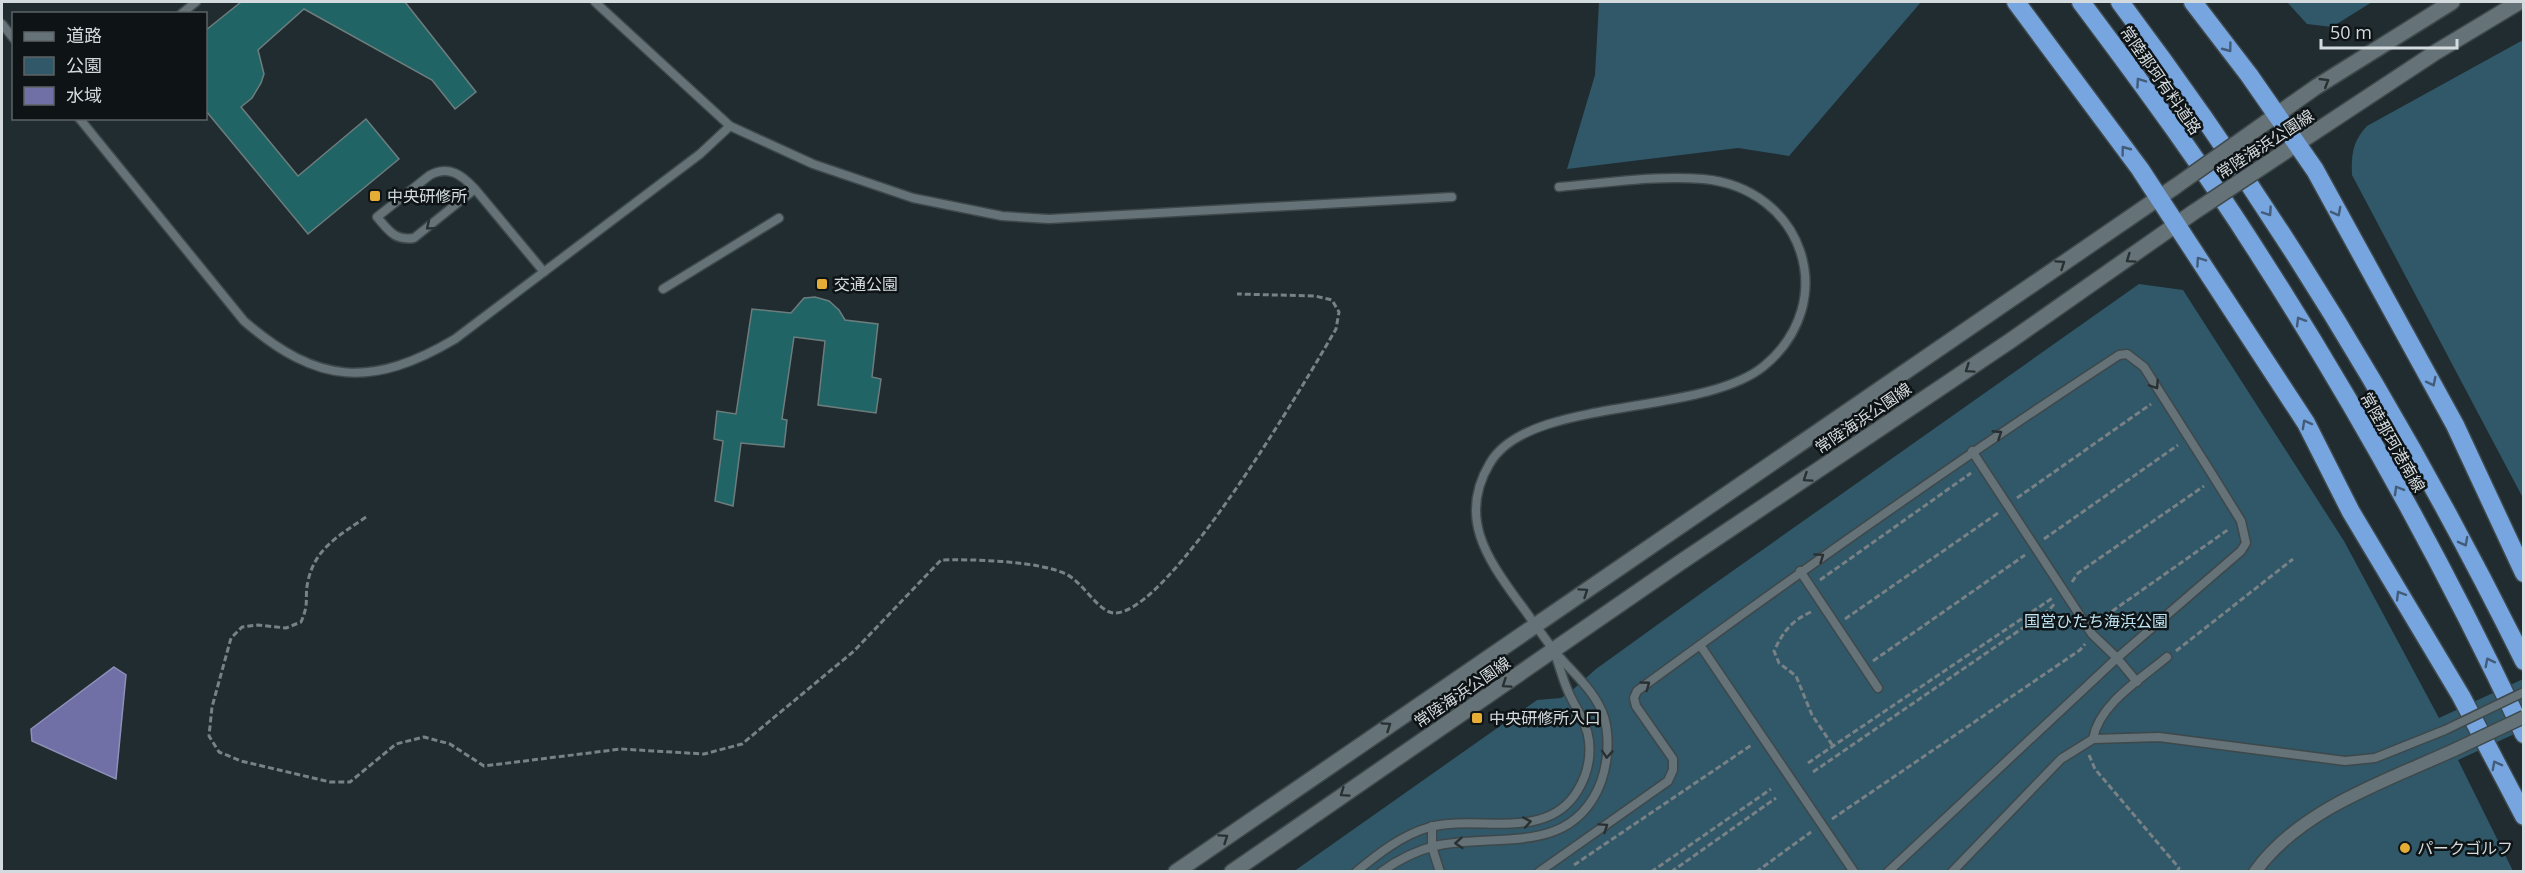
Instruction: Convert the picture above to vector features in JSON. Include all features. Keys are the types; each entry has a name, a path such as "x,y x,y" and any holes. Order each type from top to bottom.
{"highway":[{"path":"2016,2 2177,224 2306,423 2351,512 2461,696 2523,816"},
{"name":"常陸那珂有料道路","path":"2081,2 2210,182"},
{"name":"常陸那珂有料道路","path":"2120,2 2236,163"},
{"path":"2193,2 2298,143 2415,348 2455,425 2523,573"},
{"name":"常陸那珂港南線","path":"2236,163 2290,245 2390,411 2466,544 2523,661"},
{"name":"常陸那珂港南線","path":"2210,182 2264,261 2362,425 2439,562 2523,734"}],"main road":[{"name":"常陸海浜公園線","path":"1176,872 2159,198 2276,114 2452,2"},
{"name":"常陸海浜公園線","path":"1232,872 2010,342 2194,212 2436,52 2519,2"}],"street":[{"path":"2255,872 2273,850 2302,825 2361,792 2523,717"}],"lane":[{"path":"184,12 196,2"},
{"path":"595,2 730,126 813,164 876,187 941,205 1002,216 1097,218 1452,197"},
{"path":"2,24 12,36"},
{"path":"81,120 244,321 270,343 299,360 330,370 364,374 394,369 425,357 455,339 700,154 730,126"},
{"path":"475,189 414,238 405,240 394,236 377,217 440,170 452,171 462,176 475,189 544,272"},
{"path":"1381,872 1408,855 1432,847 1524,840 1546,835 1573,821 1591,800 1606,765 1608,738 1604,717 1596,698 1554,651 1535,625 1493,566 1480,539 1476,520 1476,501 1479,487 1492,459 1505,444 1520,434 1556,423 1720,387 1751,375 1765,365 1793,334 1804,308 1806,290 1802,258 1797,242 1773,207 1756,195 1715,180 1684,177 1558,187"},
{"path":"663,289 779,218"},
{"path":"1539,872 1668,781 1673,770 1673,759 1634,698 1637,691 1800,571 1972,451 2119,355 2127,354 2144,367 2241,521 2246,543 2241,551 2117,658 1888,872"},
{"path":"1972,451 2092,634 2117,658 2137,682"},
{"path":"1800,571 1878,688"},
{"path":"1700,645 1854,872"},
{"path":"1356,872 1392,844 1432,826 1530,822 1556,812 1577,792 1586,776 1590,758 1589,741 1587,730 1569,693 1554,651"},
{"path":"2093,739 2095,726 2104,712 2167,657"},
{"path":"1952,872 2061,759 2083,743 2093,739 2159,736 2345,761 2375,758 2445,730 2523,692"},
{"path":"1432,826 1432,847 1440,872"}],"path":[{"path":"366,517 315,557 307,583 308,606 301,622 286,628 258,625 242,627 231,638 212,707 209,736 219,752 241,760 330,782 350,782 396,744 424,737 450,744 484,766 621,749 704,754 742,744 779,714 854,651 941,560 1035,566 1065,573 1083,585 1095,603 1112,613 1129,611 1155,591 1249,472 1336,329 1339,312 1332,300 1315,296 1237,294"},
{"path":"1813,772 2049,610 2078,573 2211,481"},
{"path":"1756,872 2080,650 2101,619 2241,521"},
{"path":"2167,657 2294,559"},
{"path":"1808,763 2043,602 2065,591"},
{"path":"1823,606 1797,618 1784,630 1774,651 1779,663 1796,676 1812,715 1833,746"},
{"path":"1565,872 1763,737"},
{"path":"2083,743 2095,769 2179,868 2177,872"},
{"path":"1651,872 1771,789"},
{"path":"1671,872 1776,798"}],"green space":[{"path":"1599,2 1921,2 1789,156 1738,148 1567,169 1595,75"},
{"path":"2287,2 2372,2 2332,27 2307,24"},
{"path":"2523,40 2523,498 2352,175 2352,167 2356,143 2367,126"},
{"name":"国営ひたち海浜公園","path":"2139,284 2183,290 2344,541 2439,718 2523,679 2523,730 2458,760 2513,871 1293,872 1537,700 1561,698 1569,693 1596,669 1707,589"}],"water":[{"path":"114,667 126,675 116,779 32,741 31,729"}],"building":[{"path":"241,2 405,2 476,92 455,109 432,80 304,9 258,50 264,74 252,98 241,107 298,176 366,119 399,159 308,234 207,112 207,29"},
{"path":"815,297 829,301 839,310 845,320 878,324 872,377 881,379 876,413 818,405 825,341 794,337 782,419 787,420 784,447 741,443 733,506 715,501 723,441 714,439 717,411 736,414 752,309 791,313 804,298"}],"place":[{"name":"中央研修所","path":"375,196"},
{"name":"交通公園","path":"822,284"},
{"name":"中央研修所入口","path":"1477,718"},
{"name":"パークゴルフ","path":"2405,848"}]}
